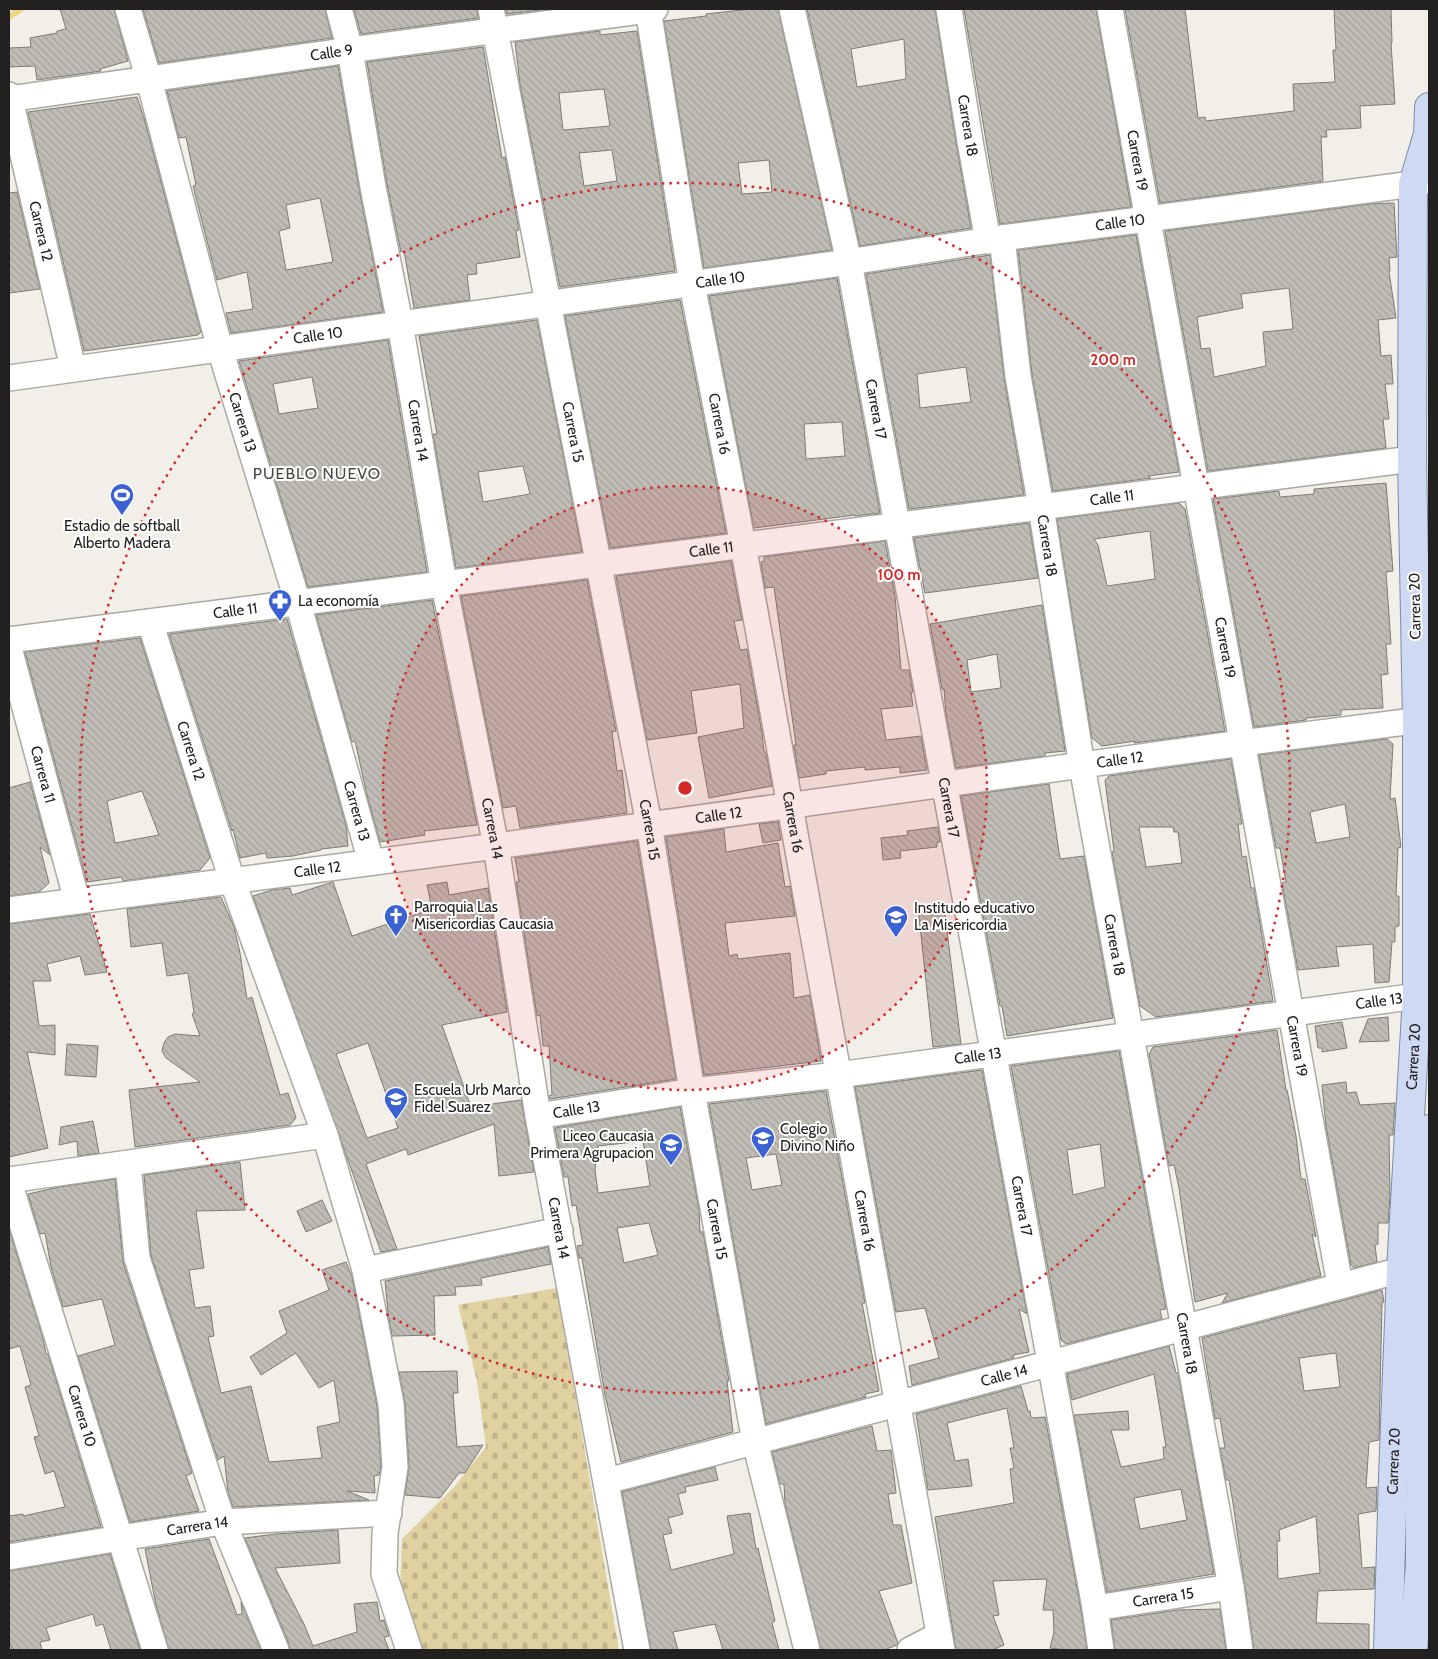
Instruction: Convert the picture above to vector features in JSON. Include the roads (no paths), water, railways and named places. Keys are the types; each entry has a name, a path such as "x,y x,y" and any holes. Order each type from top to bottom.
{"main road":[{"name":"Carrera 20","path":"1413,1650 1412,1592 1391,1565 1401,1270 1417,996 1423,720 1412,459 1421,182 1429,135 1429,107"},
{"name":"Carrera 20","path":"1388,1650 1424,1565 1420,1503 1429,1129"}],"street":[{"name":"Carrera 13","path":"128,9 149,80 220,349 298,603 371,862"},
{"name":"Carrera 14","path":"339,9 350,50 373,187 400,323 444,584 496,846 538,1116 637,1650"},
{"name":"Calle 9","path":"9,99 350,50 493,20 650,9"},
{"name":"Carrera 16","path":"650,9 692,284 743,546 941,1643"},
{"name":"Carrera 17","path":"792,9 849,262 1095,1608 1101,1650"},
{"name":"Carrera 18","path":"949,9 970,141 995,239 1041,507 1082,766 1231,1587 1240,1650"},
{"name":"Carrera 19","path":"1110,9 1340,1285"},
{"name":"Carrera 15","path":"493,20 649,824 692,1091 755,1442 807,1650"},
{"name":"Carrera 12","path":"9,95 73,368"},
{"name":"Calle 10","path":"9,378 849,262 995,239 1421,182"},
{"name":"Calle 11","path":"9,640 1412,459"},
{"name":"Carrera 12","path":"150,622 232,880 325,1135 365,1270 391,1404 396,1467 385,1533 384,1574 409,1650"},
{"name":"Carrera 11","path":"9,648 77,901"},
{"name":"Calle 12","path":"9,910 1423,720"},
{"name":"Calle 13","path":"538,1116 692,1091 838,1075 1417,996"},
{"path":"9,1181 325,1135"},
{"path":"128,1164 138,1258 223,1522 276,1650"},
{"name":"Carrera 10","path":"9,1181 19,1249 120,1538 155,1650"},
{"path":"365,1270 560,1230"},
{"name":"Calle 14","path":"607,1481 1401,1270"},
{"name":"Carrera 14","path":"9,1557 223,1522 389,1513"},
{"path":"1391,1565 1424,1565"},
{"name":"Carrera 15","path":"1095,1608 1231,1587"},
{"path":"910,1650 941,1643"}],"waterway":[{"path":"9,17 21,9"}],"place":[{"name":"Estadio de softball Alberto Madera","path":"122,516"},
{"name":"La economía","path":"280,622"},
{"name":"Parroquia Las Misericordias Caucasia","path":"396,937"},
{"name":"Institudo educativo La Misericordia","path":"896,938"},
{"name":"Escuela Urb Marco Fidel Suarez","path":"396,1120"},
{"name":"Colegio Divino Niño","path":"763,1159"},
{"name":"Liceo Caucasia Primera Agrupacion","path":"671,1166"}],"district":[{"name":"PUEBLO NUEVO","path":"317,473"}]}
